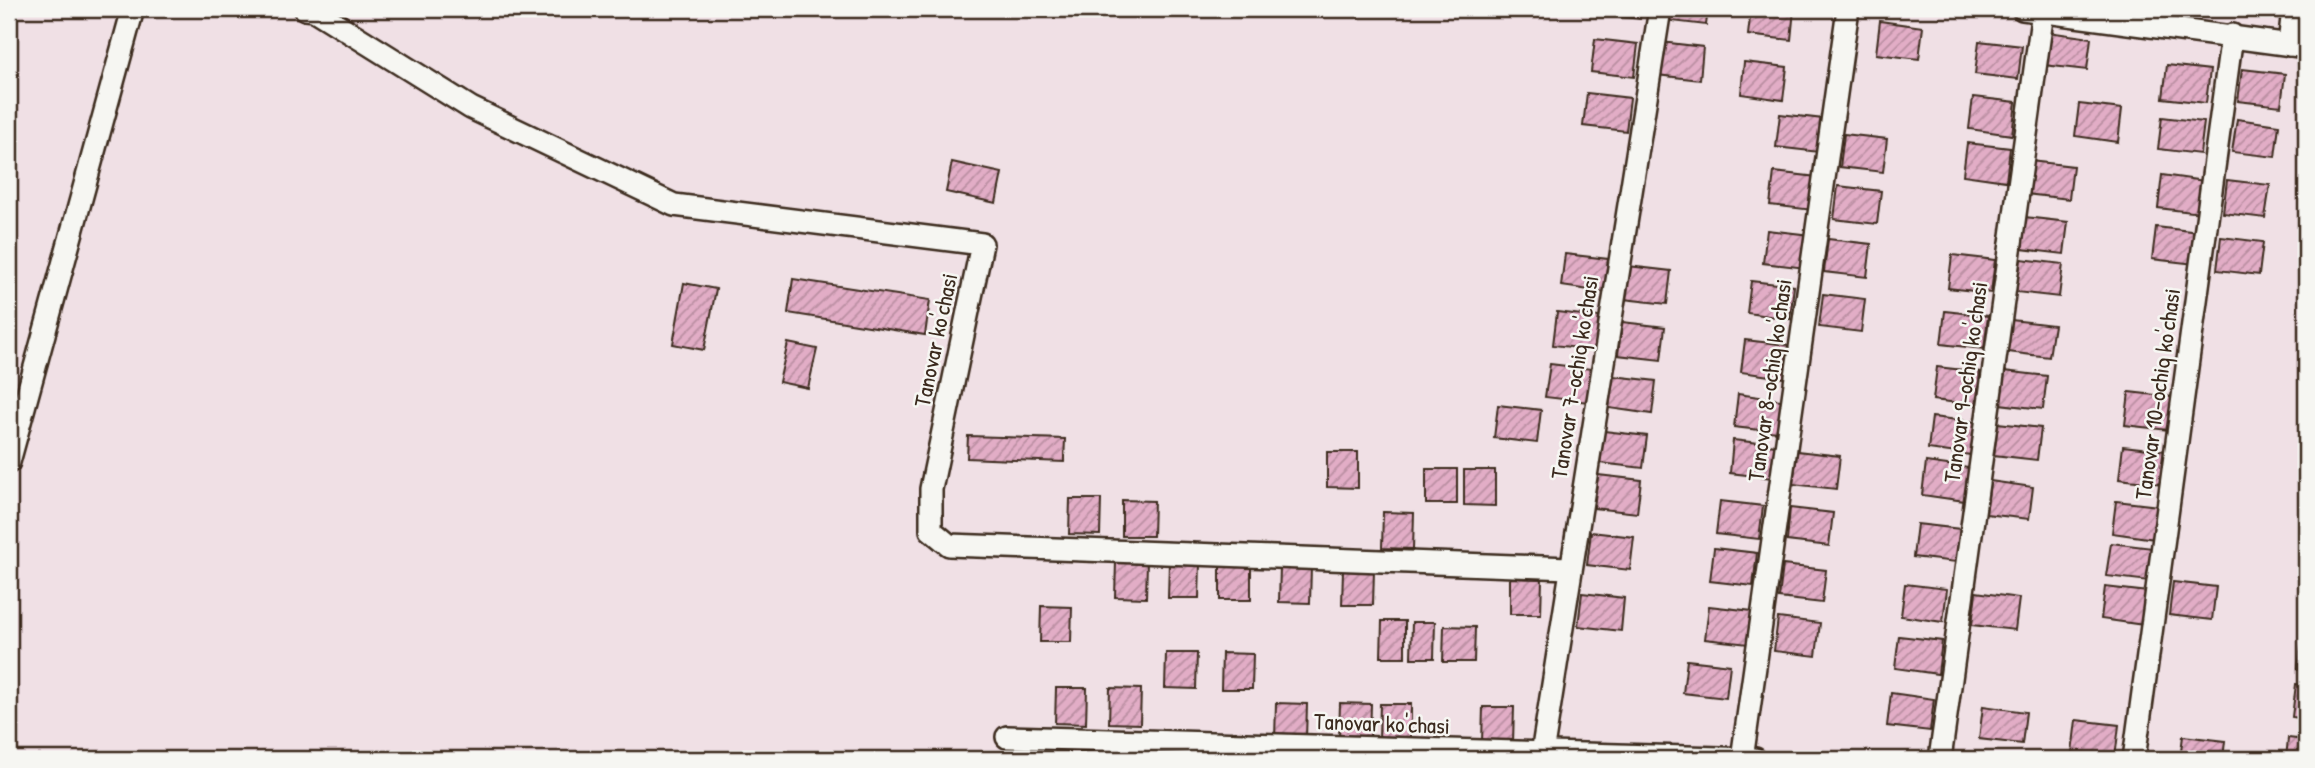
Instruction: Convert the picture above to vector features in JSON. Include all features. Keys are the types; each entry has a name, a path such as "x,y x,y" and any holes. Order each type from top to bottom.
{"street":[{"path":"9,462 133,9"},
{"name":"Tanovar ko'chasi","path":"312,9 471,108 674,205 982,243 931,489 931,530 950,545 1570,568"},
{"name":"Tanovar 7-ochiq ko'chasi","path":"1542,754 1660,9"},
{"name":"Tanovar 8-ochiq ko'chasi","path":"1742,759 1848,9"},
{"path":"2033,10 2298,46 2293,9"},
{"name":"Tanovar 9-ochiq ko'chasi","path":"1940,759 2033,10"},
{"name":"Tanovar 10-ochiq ko'chasi","path":"2134,759 2232,36"},
{"name":"Tanovar ko'chasi","path":"1007,737 1755,759"}],"building":[{"path":"1598,9 1642,9 1640,19 1598,14"},
{"path":"1665,9 1708,9 1706,25 1663,20"},
{"path":"1751,9 1794,9 1791,40 1748,35"},
{"path":"2241,9 2284,9 2283,18 2240,16"},
{"path":"1880,21 1923,27 1919,59 1876,54"},
{"path":"2048,32 2091,38 2087,70 2044,65"},
{"path":"1595,39 1638,44 1634,77 1591,72"},
{"path":"1979,41 2022,46 2018,79 1975,74"},
{"path":"1661,42 1703,47 1700,80 1657,75"},
{"path":"1744,62 1787,67 1783,100 1741,94"},
{"path":"2167,65 2210,70 2206,103 2163,98"},
{"path":"2242,69 2285,74 2281,106 2238,101"},
{"path":"1587,93 1630,98 1626,131 1583,126"},
{"path":"1973,97 2016,102 2012,135 1969,129"},
{"path":"2079,104 2122,109 2118,142 2075,136"},
{"path":"1780,114 1823,119 1819,152 1776,147"},
{"path":"2162,117 2204,122 2200,154 2158,149"},
{"path":"2237,119 2279,125 2275,157 2232,152"},
{"path":"1844,134 1887,139 1883,172 1840,167"},
{"path":"1967,143 2010,148 2006,181 1963,175"},
{"path":"2030,161 2073,166 2069,199 2026,194"},
{"path":"952,162 1002,173 996,203 946,192"},
{"path":"1774,172 1817,177 1813,210 1770,205"},
{"path":"2162,175 2205,181 2201,213 2158,208"},
{"path":"2227,180 2270,185 2265,218 2223,213"},
{"path":"1838,186 1881,191 1877,224 1834,219"},
{"path":"2025,217 2068,222 2064,254 2022,249"},
{"path":"2156,227 2199,232 2195,264 2152,259"},
{"path":"1767,230 1810,235 1806,268 1763,263"},
{"path":"2221,237 2263,242 2259,275 2217,270"},
{"path":"1828,239 1871,244 1867,277 1824,272"},
{"path":"1565,254 1608,259 1604,292 1561,286"},
{"path":"1952,255 1995,260 1991,293 1948,288"},
{"path":"2021,259 2063,264 2059,297 2016,292"},
{"path":"1628,266 1671,271 1667,304 1624,299"},
{"path":"793,279 930,300 925,335 788,313"},
{"path":"1751,281 1794,286 1790,319 1747,313"},
{"path":"684,283 716,289 704,350 673,344"},
{"path":"1823,294 1865,299 1861,332 1819,327"},
{"path":"1945,311 1988,316 1984,349 1941,344"},
{"path":"1557,312 1599,317 1595,350 1553,345"},
{"path":"2011,320 2054,325 2049,357 2007,352"},
{"path":"1622,322 1665,327 1661,360 1618,355"},
{"path":"1745,340 1788,345 1784,378 1741,372"},
{"path":"788,343 817,349 808,388 779,382"},
{"path":"1550,364 1592,369 1588,402 1545,397"},
{"path":"1937,367 1980,372 1976,405 1933,400"},
{"path":"2004,371 2047,376 2043,409 2000,404"},
{"path":"1613,376 1656,381 1652,414 1609,408"},
{"path":"2129,392 2172,397 2168,430 2125,425"},
{"path":"1738,394 1781,400 1777,432 1734,427"},
{"path":"1498,405 1541,410 1537,443 1494,438"},
{"path":"1932,417 1975,422 1971,455 1928,449"},
{"path":"1998,423 2041,428 2037,460 1994,455"},
{"path":"1604,431 1647,436 1643,468 1600,463"},
{"path":"968,436 1065,439 1064,462 967,458"},
{"path":"1733,440 1776,445 1772,478 1730,473"},
{"path":"2123,446 2166,451 2162,484 2119,479"},
{"path":"1797,451 1840,456 1836,489 1793,484"},
{"path":"1327,452 1358,452 1358,488 1327,487"},
{"path":"1926,462 1969,468 1965,501 1922,495"},
{"path":"1426,469 1457,469 1457,504 1426,504"},
{"path":"1464,470 1495,470 1495,506 1464,505"},
{"path":"1598,475 1641,480 1637,513 1594,508"},
{"path":"1990,481 2033,487 2029,519 1986,514"},
{"path":"1070,499 1101,499 1100,535 1069,534"},
{"path":"1122,500 1154,501 1153,536 1122,536"},
{"path":"1720,501 1763,506 1759,539 1716,534"},
{"path":"2116,501 2158,506 2155,539 2112,533"},
{"path":"1790,508 1833,513 1829,546 1787,541"},
{"path":"1383,512 1414,513 1413,549 1382,548"},
{"path":"1917,524 1960,529 1956,562 1913,557"},
{"path":"1591,532 1634,537 1630,570 1587,565"},
{"path":"2111,543 2153,548 2149,581 2106,576"},
{"path":"1714,548 1757,553 1753,586 1710,581"},
{"path":"1116,561 1147,562 1146,598 1115,597"},
{"path":"1169,562 1200,563 1199,598 1168,598"},
{"path":"1220,564 1251,565 1251,600 1220,600"},
{"path":"1783,565 1826,570 1822,603 1779,598"},
{"path":"1280,567 1311,567 1310,603 1279,602"},
{"path":"1343,570 1374,570 1373,605 1342,605"},
{"path":"1510,578 1542,579 1541,614 1510,614"},
{"path":"2173,582 2216,587 2212,620 2169,615"},
{"path":"1905,584 1947,589 1943,622 1901,616"},
{"path":"2105,587 2148,592 2144,625 2101,619"},
{"path":"1976,592 2019,598 2015,630 1972,625"},
{"path":"1582,593 1624,598 1621,631 1578,626"},
{"path":"1041,606 1072,607 1071,642 1040,642"},
{"path":"1709,606 1752,611 1748,644 1705,639"},
{"path":"1778,618 1820,623 1816,656 1774,651"},
{"path":"1382,621 1405,621 1405,657 1381,657"},
{"path":"1412,622 1435,622 1434,658 1411,658"},
{"path":"1444,626 1475,627 1474,662 1443,662"},
{"path":"1899,636 1942,641 1938,674 1895,668"},
{"path":"2302,636 2306,637 2306,670 2298,669"},
{"path":"1166,653 1197,653 1196,689 1165,688"},
{"path":"1222,653 1253,654 1252,689 1221,689"},
{"path":"1687,660 1730,665 1726,698 1683,693"},
{"path":"2296,684 2306,685 2306,719 2292,717"},
{"path":"1056,688 1087,688 1086,724 1055,723"},
{"path":"1110,688 1141,689 1140,724 1109,723"},
{"path":"1891,693 1934,699 1930,731 1887,726"},
{"path":"1276,703 1307,704 1306,739 1275,739"},
{"path":"1340,703 1371,704 1370,739 1339,739"},
{"path":"1380,704 1411,704 1411,740 1379,739"},
{"path":"1983,706 2026,712 2022,744 1979,739"},
{"path":"1483,707 1514,707 1513,743 1482,742"},
{"path":"2076,720 2119,725 2115,758 2072,753"},
{"path":"2183,736 2225,741 2223,759 2180,759"},
{"path":"2288,738 2306,740 2306,759 2286,759"}]}
